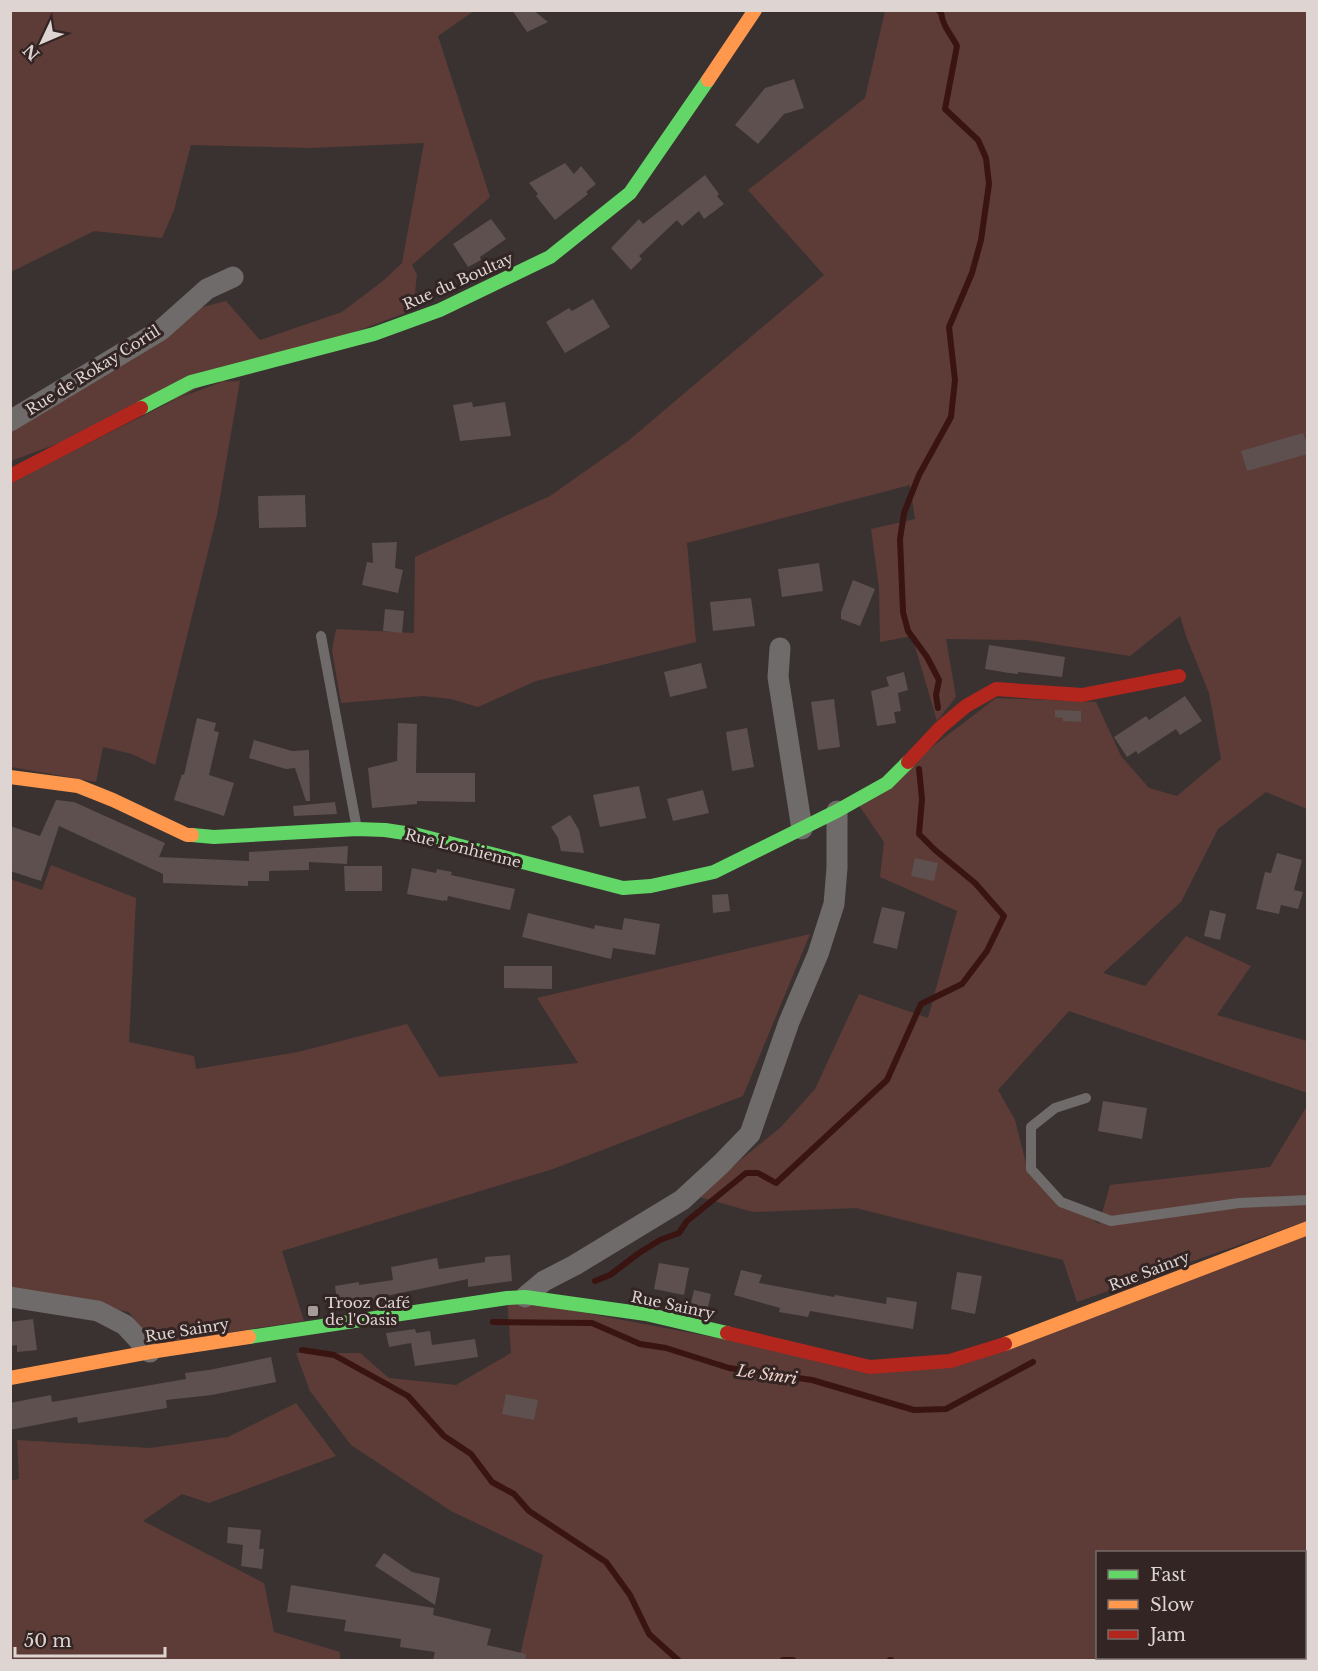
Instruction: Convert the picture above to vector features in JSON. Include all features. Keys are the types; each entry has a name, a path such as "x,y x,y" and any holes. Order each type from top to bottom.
{"street":[{"name":"Rue du Boultay","path":"10,476 191,382 374,334 440,310 550,257 630,193 755,10"},
{"name":"Rue de Rokay Cortil","path":"10,421 161,330 207,289 233,278"},
{"path":"780,648 778,677 802,829"},
{"name":"Rue Lonhienne","path":"10,777 78,786 187,835 214,837 357,829 385,830 418,835 623,888 651,886 714,872 837,811 887,783 940,728 966,706 996,689 1082,695 1179,676"},
{"path":"525,1297 544,1281 682,1200 722,1164 750,1134 789,1022 818,954 834,904 837,868 837,811"},
{"name":"Rue Sainry","path":"10,1378 150,1352 525,1297 646,1314 870,1367 950,1361 1010,1342 1308,1228"},
{"path":"10,1297 98,1311 125,1325 150,1352"}],"lane":[{"path":"321,636 357,829"},
{"path":"1086,1098 1055,1108 1031,1127 1031,1169 1061,1202 1111,1221 1239,1203 1308,1200"}],"shaded area":[{"path":"11,11 474,11 438,36 490,197 412,265 417,275 413,310 11,461 11,430 195,309 226,301 260,340 342,312 384,280 402,263 424,143 310,148 191,145 174,210 162,238 94,231 11,272"},
{"path":"885,11 1307,11 1307,809 1266,792 1218,829 1181,902 1103,973 1145,986 1186,936 1251,966 1217,1015 1307,1041 1307,1093 1069,1011 998,1090 1015,1120 1029,1175 1099,1224 1110,1185 1270,1167 1307,1106 1307,1221 1077,1302 1063,1260 856,1208 753,1212 696,1196 781,1127 815,1089 859,994 928,1018 957,911 880,877 884,842 858,804 996,698 1096,702 1121,756 1149,788 1177,796 1221,759 1209,693 1180,616 1130,656 1027,640 946,639 956,697 937,721 912,636 880,642 879,588 871,529 915,519 910,485 687,543 696,642 536,681 478,707 451,699 423,696 341,703 332,650 336,629 414,633 415,557 550,496 628,441 824,275 748,190 865,98"},
{"path":"240,381 217,515 155,765 132,754 103,747 96,782 11,767 10,483 210,382"},
{"path":"51,865 136,898 129,1042 194,1056 196,1069 298,1052 407,1024 439,1077 578,1063 537,998 810,934 743,1096 553,1169 282,1251 304,1321 152,1344 129,1312 11,1290 10,879 42,890"},
{"path":"1307,1234 1307,1660 519,1660 543,1555 451,1511 351,1445 310,1391 296,1353 360,1353 389,1378 456,1385 511,1353 507,1298 870,1367 950,1361"},
{"path":"296,1403 336,1456 209,1503 182,1494 143,1521 264,1583 274,1632 340,1652 340,1660 11,1660 10,1481 19,1479 17,1440 150,1448 228,1437"}],"building":[{"path":"512,10 533,10 548,22 527,32"},
{"path":"794,79 804,108 784,114 758,144 735,125 765,88"},
{"path":"565,163 574,174 581,166 596,184 586,192 588,194 555,220 529,183"},
{"path":"705,175 724,204 704,219 699,211 682,226 677,220 639,256 642,259 631,270 611,248 639,219 643,224"},
{"path":"491,219 506,239 480,257 481,260 468,267 453,244"},
{"path":"593,299 610,327 565,353 546,322 569,308 572,311"},
{"path":"472,402 473,407 505,402 511,436 460,441 453,405"},
{"path":"1303,433 1308,454 1247,471 1241,451"},
{"path":"305,495 306,527 259,528 258,496"},
{"path":"397,542 395,568 403,570 398,593 362,585 367,562 373,563 372,543"},
{"path":"819,563 823,591 782,597 778,569"},
{"path":"853,580 875,589 860,626 841,619 841,612"},
{"path":"751,598 755,626 713,631 710,602"},
{"path":"385,609 404,611 402,633 383,631"},
{"path":"989,645 1065,657 1062,677 985,669"},
{"path":"701,663 707,688 670,697 664,672"},
{"path":"904,672 908,690 898,693 901,711 894,712 896,723 877,726 871,691 889,686 886,677"},
{"path":"1185,696 1202,721 1180,735 1176,729 1138,754 1136,751 1127,757 1114,737 1146,716 1149,720"},
{"path":"834,699 840,747 818,750 811,702"},
{"path":"1055,710 1081,711 1081,722 1063,721 1063,718 1055,717"},
{"path":"197,718 216,723 214,731 219,732 209,775 234,783 224,816 174,800 182,774 184,775"},
{"path":"398,723 417,724 416,773 475,773 475,802 417,801 417,804 372,808 368,768 397,761"},
{"path":"747,728 754,767 732,771 726,732"},
{"path":"254,740 292,751 309,750 310,801 306,801 295,768 286,769 249,758"},
{"path":"639,786 646,818 600,827 593,795"},
{"path":"703,790 709,813 673,821 667,799"},
{"path":"56,800 74,802 165,843 159,857 249,861 249,852 348,846 347,864 309,862 309,870 269,871 269,881 248,881 248,886 163,883 163,874 59,826 41,881 10,871 10,826 40,836"},
{"path":"335,802 337,814 294,816 293,806"},
{"path":"570,815 579,830 584,853 561,851 558,838 551,827"},
{"path":"1277,853 1302,860 1294,890 1303,892 1298,909 1281,905 1279,914 1256,909 1265,872 1271,873"},
{"path":"915,858 938,863 934,881 911,876"},
{"path":"344,866 382,866 382,891 345,891"},
{"path":"412,868 436,873 437,869 452,872 451,875 515,889 510,910 448,896 447,901 444,901 407,894"},
{"path":"728,894 730,911 713,913 712,895"},
{"path":"882,907 905,912 897,949 873,943"},
{"path":"1210,910 1226,914 1220,940 1204,936"},
{"path":"528,913 594,929 595,925 622,930 624,918 660,924 655,955 613,948 611,959 522,937"},
{"path":"504,966 552,966 552,989 504,988"},
{"path":"1103,1101 1147,1108 1142,1139 1098,1131"},
{"path":"510,1255 512,1281 468,1287 468,1279 381,1297 382,1300 338,1307 335,1286 393,1280 391,1267 437,1258 439,1269 485,1262 485,1257"},
{"path":"659,1263 689,1268 684,1295 654,1289"},
{"path":"741,1270 762,1275 759,1283 834,1297 835,1295 886,1304 887,1297 917,1302 913,1329 810,1311 808,1317 779,1312 780,1308 734,1295"},
{"path":"957,1272 982,1276 975,1314 951,1309"},
{"path":"694,1290 711,1294 707,1311 690,1307"},
{"path":"33,1319 37,1350 17,1352 17,1345 10,1346 10,1322"},
{"path":"415,1329 416,1333 430,1331 432,1345 475,1339 478,1357 415,1366 411,1343 389,1347 386,1333"},
{"path":"271,1357 276,1382 212,1395 166,1400 167,1408 78,1423 77,1417 10,1430 10,1403 51,1395 52,1402 186,1379 185,1373"},
{"path":"506,1394 538,1400 534,1420 502,1414"},
{"path":"228,1527 261,1530 259,1549 264,1549 262,1569 241,1566 243,1545 227,1543"},
{"path":"384,1553 412,1572 440,1578 435,1605 375,1566"},
{"path":"291,1585 434,1608 433,1615 491,1629 487,1645 526,1654 525,1660 433,1660 435,1652 400,1647 401,1639 344,1631 346,1620 287,1612"}],"waterway":[{"path":"938,10 957,46 945,109 978,140 986,158 989,184 981,240 972,273 949,327 955,380 951,417 919,475 904,513 900,539 903,612 908,631 927,657 939,680 936,695 938,708"},
{"path":"595,1281 610,1275 660,1240 679,1233 687,1221 746,1173 758,1173 776,1183 887,1080 921,1004 962,984 987,951 1004,916 975,883 919,834 922,799 919,769"},
{"name":"Le Sinri","path":"493,1322 592,1323 640,1344 666,1348 729,1368 812,1380 914,1410 946,1409 1033,1362"},
{"path":"302,1350 334,1355 408,1396 444,1436 471,1454 492,1482 514,1494 529,1511 606,1562 630,1595 649,1634 678,1660"},
{"path":"783,1660 793,1660"}],"traffic: fast":[{"path":"141,408 191,382 374,334 440,310 550,257 630,193 708,80"},
{"path":"192,835 214,837 357,829 385,830 418,835 623,888 651,886 714,872 837,811 887,783 908,762"},
{"path":"249,1337 525,1297 646,1314 727,1333"}],"traffic: slow":[{"path":"708,80 755,10"},
{"path":"10,777 78,786 187,835 192,835"},
{"path":"1005,1344 1308,1228"},
{"path":"10,1378 150,1352 249,1337"}],"traffic: jam":[{"path":"10,476 141,408"},
{"path":"908,762 940,728 966,706 996,689 1082,695 1179,676"},
{"path":"727,1333 870,1367 950,1361 1005,1344"}],"place":[{"name":"Trooz Café de l'Oasis","path":"313,1311"}]}
